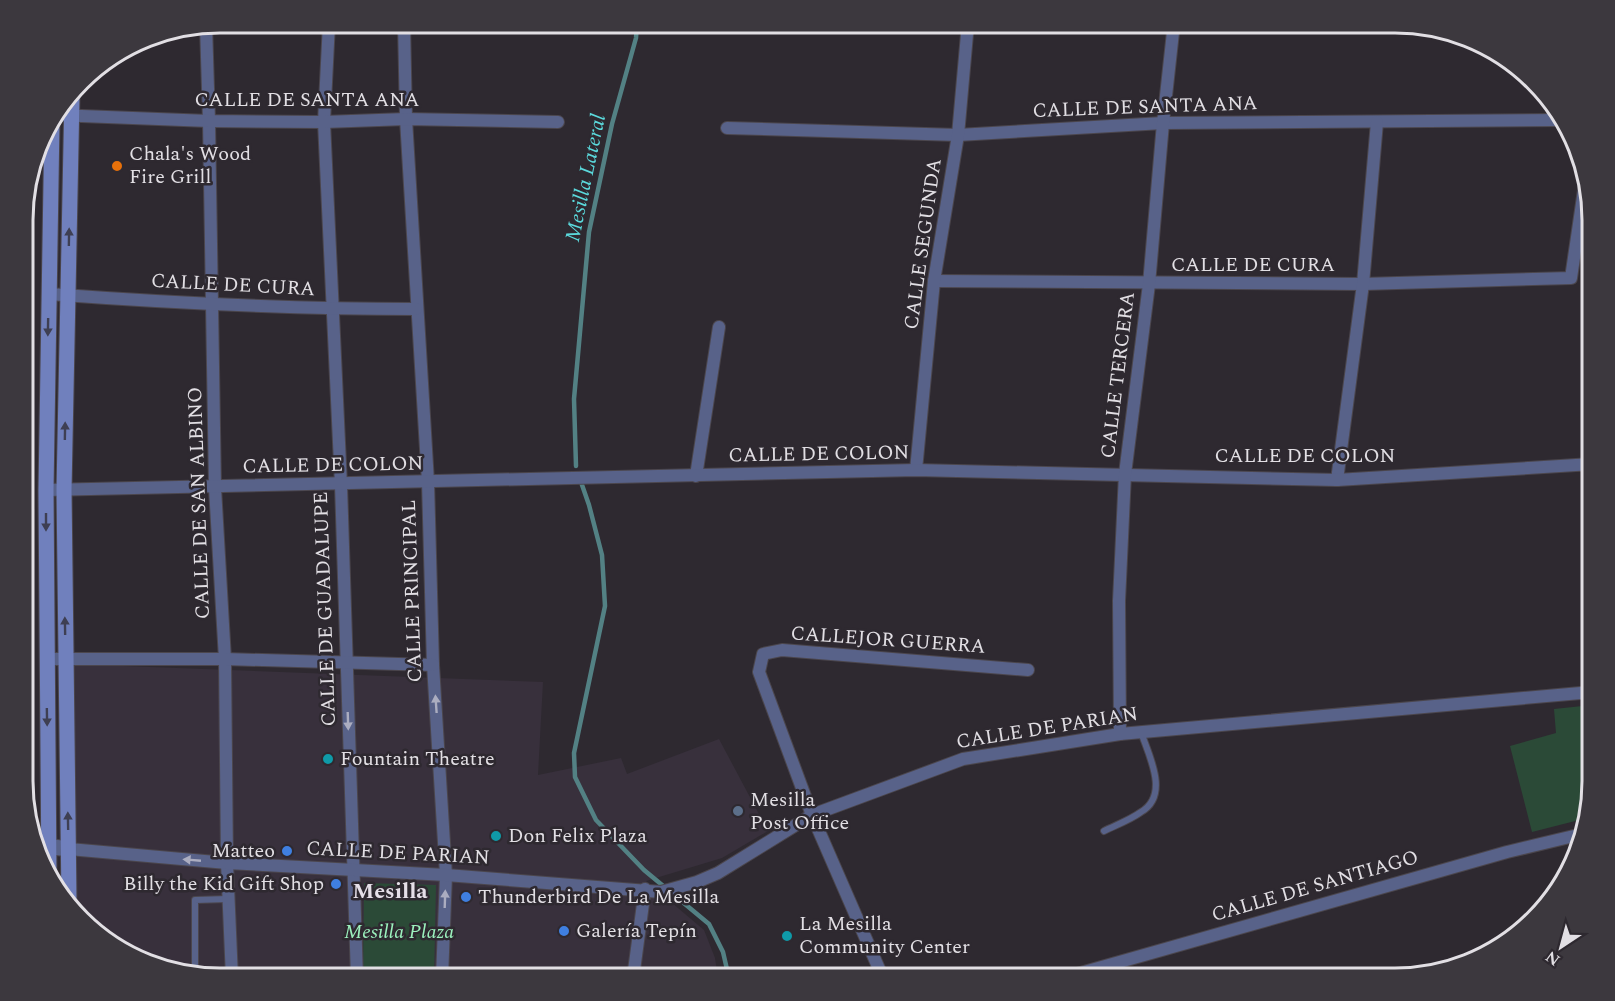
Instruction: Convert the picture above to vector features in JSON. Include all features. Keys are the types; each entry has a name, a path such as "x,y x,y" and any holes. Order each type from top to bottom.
{"main road":[{"path":"64,117 68,295 64,490 69,890"},
{"path":"43,841 52,139"}],"street":[{"name":"CALLE DE GUADALUPE","path":"328,33 324,122 341,485 357,968"},
{"name":"CALLE PRINCIPAL","path":"404,33 406,119 416,309 428,482 433,665 446,875 442,968"},
{"name":"CALLE SEGUNDA","path":"916,471 934,281 958,135 967,33"},
{"name":"CALLE TERCERA","path":"1120,734 1119,601 1125,474 1149,284 1173,33"},
{"name":"CALLE DE SAN ALBINO","path":"206,34 214,488 225,659 227,863 232,968"},
{"name":"CALLE DE SANTA ANA","path":"65,116 209,121 324,122 406,119 558,122"},
{"name":"CALLE DE SANTA ANA","path":"727,128 958,135 1163,123 1553,120"},
{"path":"1337,480 1363,284 1377,122"},
{"name":"CALLE DE CURA","path":"934,281 1363,284 1571,278 1582,206"},
{"name":"CALLE DE CURA","path":"49,294 212,305 416,309"},
{"path":"696,476 719,327"},
{"name":"CALLE DE COLON","path":"46,490 916,471 1337,480 1582,465"},
{"name":"CALLEJOR GUERRA","path":"812,815 759,672 764,654 782,650 1028,670"},
{"path":"46,659 225,659 433,665"},
{"name":"CALLE DE PARIAN","path":"69,849 227,863 446,875 662,891 684,886 718,873 812,815 963,759 1120,734 1582,693"},
{"path":"812,815 879,968"},
{"name":"CALLE DE SANTIAGO","path":"1098,968 1508,852 1573,836"},
{"path":"45,846 69,849"},
{"path":"634,968 645,889"}],"lane":[{"path":"1104,831 1144,811 1155,798 1157,780 1141,732"},
{"path":"195,966 195,900 229,899"}],"shaded area":[{"path":"71,664 543,682 538,775 621,758 627,774 719,739 768,831 722,858 646,881 704,930 716,968 220,968 196,966 172,962 137,949 97,922 72,894"}],"green space":[{"path":"1582,706 1582,793 1578,817 1577,820 1532,832 1510,746 1556,733 1554,709"},
{"name":"Mesilla Plaza","path":"364,883 436,885 434,968 363,968"}],"waterway":[{"name":"Mesilla Lateral","path":"576,466 574,399 589,232 612,124 636,33"},
{"path":"581,482 602,555 605,606 574,753 575,777 596,820 644,870 709,924 723,952 727,968"}],"place":[{"name":"Chala's Wood Fire Grill","path":"117,166"},
{"name":"Fountain Theatre","path":"328,759"},
{"name":"Mesilla Post Office","path":"738,811"},
{"name":"Don Felix Plaza","path":"496,836"},
{"name":"Matteo","path":"287,851"},
{"name":"Billy the Kid Gift Shop","path":"336,884"},
{"name":"Thunderbird De La Mesilla","path":"466,897"},
{"name":"Galería Tepín","path":"564,931"},
{"name":"La Mesilla Community Center","path":"787,936"}],"district":[{"name":"Mesilla","path":"390,891"}]}
